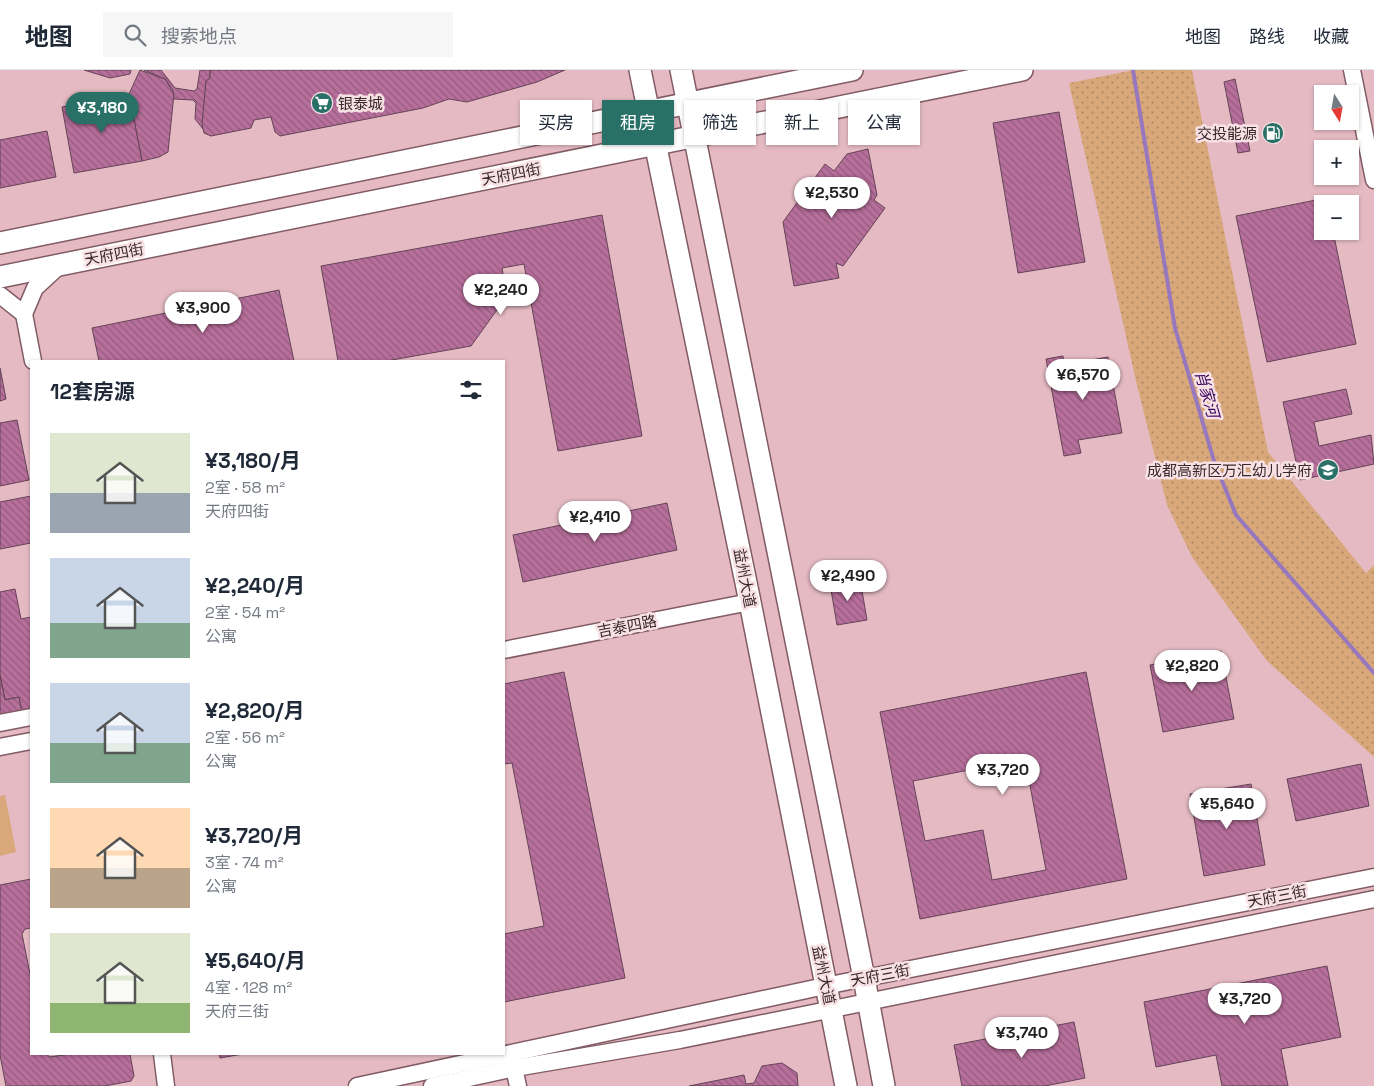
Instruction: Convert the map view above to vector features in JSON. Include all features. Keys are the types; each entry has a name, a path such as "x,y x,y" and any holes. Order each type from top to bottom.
{"main road":[{"name":"益州大道","path":"640,70 646,100"},
{"path":"681,70 687,100"},
{"path":"703,100 852,70"},
{"name":"天府四街","path":"756,125 1022,70"},
{"path":"0,243 602,120"},
{"name":"益州大道","path":"656,145 750,602 846,1086"},
{"name":"天府四街","path":"0,277 656,145"},
{"path":"698,145 869,1002 884,1086"}],"street":[{"path":"1352,70 1374,180"},
{"path":"33,360 24,314 35,288 60,265"},
{"path":"0,295 24,314"},
{"name":"吉泰四路","path":"505,650 750,602"},
{"path":"0,723 30,717"},
{"path":"0,747 30,741"},
{"name":"天府三街","path":"432,1086 513,1061 825,986 1374,877"},
{"name":"天府三街","path":"357,1086 513,1061 680,1040 1374,899"},
{"path":"162,1055 168,1083"},
{"path":"513,1061 518,1086"}],"shaded area":[{"path":"1134,70 1192,70 1268,452 1366,573 1374,565 1374,757 1267,661 1192,557 1167,505 1136,381 1069,83"},
{"path":"5,795 16,852 0,856 0,796"}],"building":[{"path":"84,70 131,70 130,74 110,78"},
{"path":"140,70 165,79 174,94 168,152 159,157 142,161 129,94"},
{"path":"144,70 161,70 175,88 194,91 197,89 200,70 210,70 210,78 206,81 203,129 195,119 196,103 193,100 174,99 173,90 165,79"},
{"name":"银泰城","path":"210,70 565,70 537,82 467,102 449,99 423,108 280,136 275,132 271,117 254,120 251,128 211,136 204,133 202,124 206,81 210,78"},
{"path":"1235,79 1250,151 1238,153 1224,82"},
{"path":"129,94 142,161 74,173 62,107"},
{"path":"1059,112 1085,262 1018,273 993,123"},
{"path":"47,131 56,177 0,188 0,140"},
{"path":"868,149 877,195 874,200 885,208 843,266 836,263 839,278 794,286 783,222 825,164 834,171 847,154"},
{"path":"1314,200 1314,240 1335,240 1356,344 1267,362 1236,216"},
{"path":"602,215 642,436 558,451 524,264 502,268 507,296 471,346 392,360 338,360 321,266"},
{"path":"279,290 294,360 99,360 92,328"},
{"path":"1063,356 1064,365 1108,357 1122,433 1078,440 1081,453 1064,456 1046,359"},
{"path":"0,368 6,399 0,401"},
{"path":"1346,389 1352,414 1314,422 1319,446 1371,435 1374,464 1300,480 1283,402"},
{"path":"17,420 29,480 0,486 0,423"},
{"path":"30,496 30,543 0,549 0,502"},
{"path":"667,503 677,550 523,582 513,535"},
{"path":"860,579 867,620 837,625 830,584"},
{"path":"15,589 21,619 30,617 30,711 22,713 19,697 5,700 0,675 0,592"},
{"path":"1221,651 1234,719 1163,732 1150,665"},
{"path":"564,672 625,978 505,1002 505,934 544,926 512,763 505,764 505,684"},
{"path":"1086,672 1127,879 920,919 880,712","holes":["1025,759 1046,870 992,880 983,830 925,841 913,781"]},
{"path":"0,675 5,700 19,697 22,713 0,717"},
{"path":"1361,764 1369,806 1296,821 1287,779"},
{"path":"1251,784 1265,865 1204,876 1190,794"},
{"path":"30,879 30,928 25,929 22,934 30,974 30,1055 47,1055 50,1057 63,1055 130,1055 134,1076 131,1081 105,1086 6,1086 0,1055 0,885"},
{"path":"1327,966 1341,1037 1281,1049 1288,1086 1222,1086 1216,1055 1156,1067 1144,1002"},
{"path":"1074,1022 1085,1078 1045,1086 962,1086 954,1045"},
{"path":"219,1055 237,1055 220,1058"},
{"path":"782,1063 797,1073 798,1086 689,1086 744,1075 746,1084 754,1083 762,1066"}],"waterway":[{"name":"肖家河","path":"1133,70 1175,328 1214,461 1236,515 1374,673"}],"place":[{"name":"银泰城","path":"322,103"},
{"name":"交投能源","path":"1273,133"},
{"name":"成都高新区万汇幼儿学府","path":"1328,470"}]}
